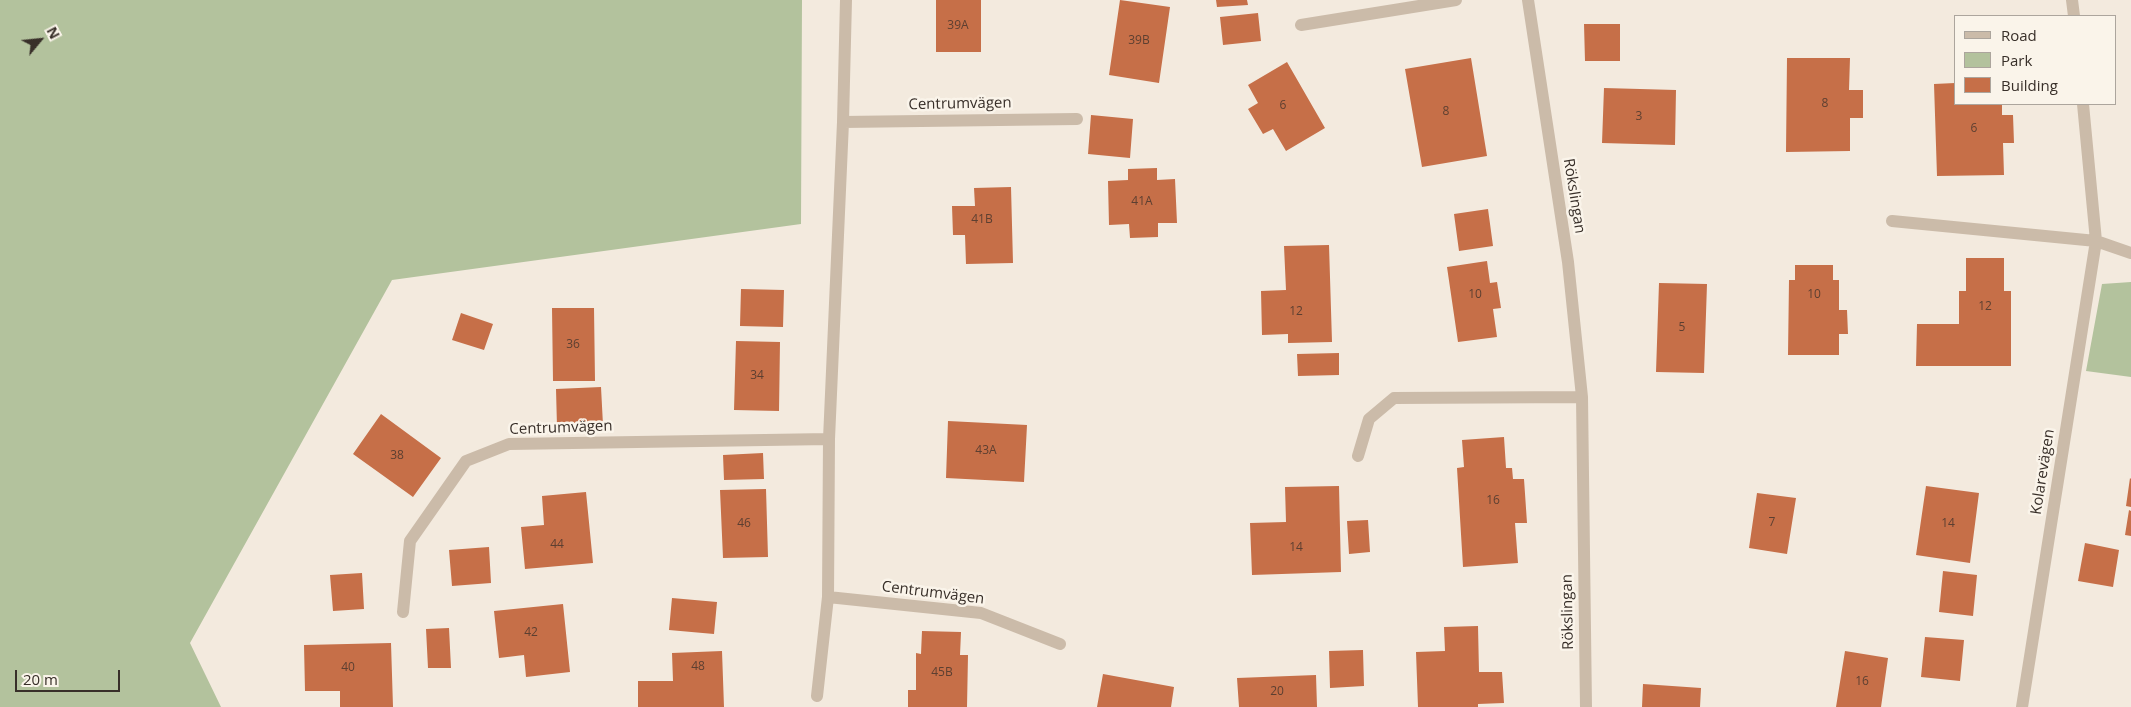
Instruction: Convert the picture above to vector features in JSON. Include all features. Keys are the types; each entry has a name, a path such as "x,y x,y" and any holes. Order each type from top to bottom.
{"street":[{"path":"817,696 828,597 829,439 843,122 846,0"},
{"path":"1301,25 1456,0"},
{"name":"Rökslingan","path":"1528,0 1568,262 1582,397 1586,707"},
{"path":"2072,0 2074,15"},
{"name":"Kolarevägen","path":"2022,707 2096,241 2083,105"},
{"name":"Centrumvägen","path":"843,122 1077,119"},
{"path":"1892,220 2096,241 2131,253"},
{"path":"1358,456 1369,419 1394,398 1582,397"},
{"name":"Centrumvägen","path":"403,612 410,540 466,461 508,444 829,439"},
{"name":"Centrumvägen","path":"828,597 981,613 1060,644"}],"green space":[{"path":"0,0 802,0 801,224 392,280 190,643 221,707 0,707"},
{"path":"2131,282 2131,377 2086,371 2102,284"}],"building":[{"path":"936,0 981,0 981,52 936,52"},
{"path":"1120,0 1170,7 1159,83 1109,75"},
{"path":"1216,0 1247,0 1248,5 1217,7"},
{"path":"1258,13 1261,41 1223,45 1220,17"},
{"path":"1584,24 1620,24 1620,61 1585,61"},
{"path":"1471,58 1487,156 1422,167 1405,69"},
{"path":"1787,58 1850,58 1849,90 1863,90 1863,118 1850,118 1850,151 1786,152"},
{"path":"1287,62 1325,128 1286,151 1273,129 1263,134 1248,109 1258,103 1248,85"},
{"path":"1954,83 1954,105 2002,105 2002,115 2013,115 2014,143 2003,143 2004,175 1937,176 1934,84"},
{"path":"1604,88 1676,90 1675,145 1602,143"},
{"path":"1091,115 1133,119 1130,158 1088,154"},
{"path":"1157,168 1157,180 1175,179 1177,223 1158,223 1158,237 1130,238 1129,224 1109,225 1108,181 1128,180 1128,169"},
{"path":"1011,187 1013,263 966,264 965,235 953,235 952,206 975,206 974,188"},
{"path":"1488,209 1493,246 1459,251 1454,214"},
{"path":"1329,245 1332,342 1288,343 1288,334 1262,335 1261,291 1286,290 1284,246"},
{"path":"1966,258 2004,258 2004,291 2011,291 2011,366 1916,366 1917,324 1959,324 1959,291 1966,291"},
{"path":"1487,261 1490,283 1497,282 1501,308 1493,309 1497,337 1458,342 1447,267"},
{"path":"1795,265 1833,265 1833,280 1839,280 1839,310 1847,310 1848,334 1839,334 1839,355 1788,355 1789,280 1795,280"},
{"path":"1659,283 1707,284 1704,373 1656,372"},
{"path":"741,289 784,290 783,327 740,326"},
{"path":"552,308 594,308 595,381 553,381"},
{"path":"461,313 493,324 484,350 452,340"},
{"path":"736,341 780,342 779,411 734,410"},
{"path":"1339,353 1339,375 1298,376 1297,354"},
{"path":"601,387 603,425 557,427 556,389"},
{"path":"381,414 441,458 413,497 353,454"},
{"path":"948,421 1027,425 1024,482 946,478"},
{"path":"1504,437 1506,468 1512,468 1513,479 1524,479 1527,523 1515,523 1518,563 1463,567 1457,468 1464,467 1462,440"},
{"path":"763,453 764,479 724,480 723,455"},
{"path":"2131,479 2131,507 2126,506"},
{"path":"1339,486 1341,572 1252,575 1250,523 1286,522 1285,487"},
{"path":"1926,486 1979,493 1970,563 1916,555"},
{"path":"766,489 768,557 723,558 720,490"},
{"path":"586,492 593,563 525,569 521,527 544,525 542,496"},
{"path":"1757,493 1796,498 1787,554 1749,548"},
{"path":"2129,510 2131,511 2131,536 2125,535"},
{"path":"1368,520 1370,552 1349,554 1347,521"},
{"path":"2085,543 2119,550 2113,587 2078,581"},
{"path":"489,547 491,583 452,586 449,550"},
{"path":"1943,571 1977,575 1973,616 1939,612"},
{"path":"362,573 364,609 333,611 330,575"},
{"path":"672,598 717,602 714,634 669,630"},
{"path":"563,604 570,672 526,677 524,655 499,658 494,611"},
{"path":"1478,626 1479,672 1502,672 1504,703 1478,704 1478,707 1418,707 1416,652 1445,651 1444,627"},
{"path":"449,628 451,668 428,668 426,629"},
{"path":"922,631 961,632 960,655 968,655 967,707 908,707 908,690 916,690 916,653 921,654"},
{"path":"1925,637 1964,640 1960,681 1921,677"},
{"path":"391,643 393,707 340,707 340,691 305,691 304,645"},
{"path":"1363,650 1364,686 1330,688 1329,651"},
{"path":"722,651 724,707 638,707 638,681 673,681 672,653"},
{"path":"1845,651 1888,658 1881,707 1836,707"},
{"path":"1103,674 1174,687 1171,707 1097,707"},
{"path":"1316,675 1317,707 1239,707 1237,678"},
{"path":"1643,684 1701,688 1700,707 1642,707"}]}
